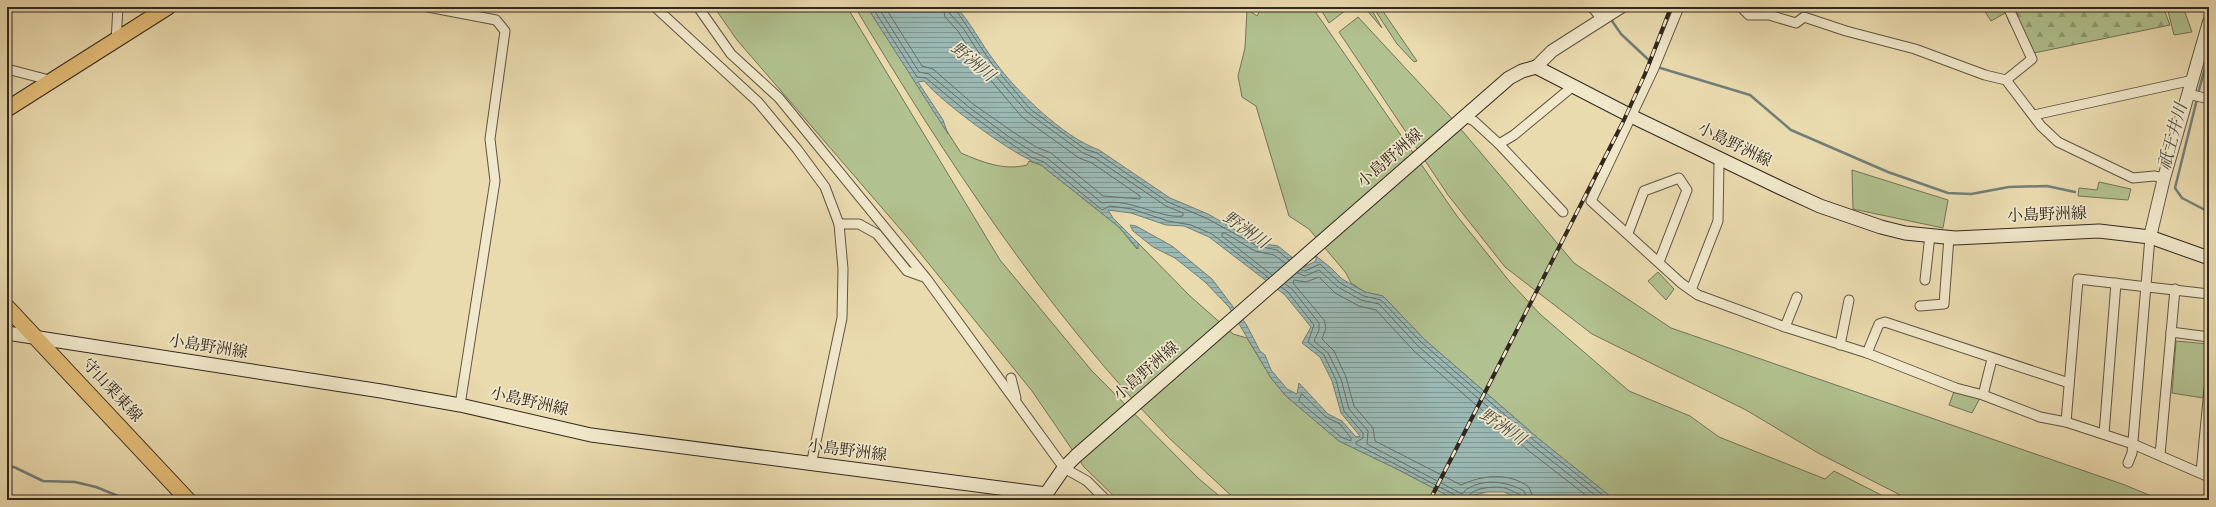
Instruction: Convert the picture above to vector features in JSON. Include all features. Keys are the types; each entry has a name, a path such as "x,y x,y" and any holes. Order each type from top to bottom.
{"main road":[{"path":"7,109 168,7"},
{"name":"小島野洲線","path":"7,333 37,339 382,391 460,405 591,435 1044,497 1064,468 1076,456 1509,78 1522,70 1536,67 1631,116 1813,203 1856,220 1905,233 1949,237 2100,231 2150,237 2209,258"},
{"name":"守山栗東線","path":"7,307 184,499"}],"street":[{"path":"116,41 118,7"},
{"path":"428,7 496,20 504,31 490,139 495,181 460,405"},
{"path":"655,7 758,102 797,149 825,187 839,224 843,269 842,318 811,465"},
{"path":"698,7 731,54 779,98 926,278 1064,468 1087,481 1106,500"},
{"path":"1592,7 1605,16"},
{"path":"1536,67 1552,51 1621,7"},
{"path":"1678,7 1655,66 1592,201 1681,283 1698,295 1785,327 1867,353 1956,388 1983,395 2040,417 2066,422 2133,444 2205,474 2209,390"},
{"path":"1741,7 1749,15 1769,15 1796,23 1804,18 1846,31 1915,49 1985,75 2006,80 2041,126 2058,142 2133,178 2154,176 2164,178"},
{"path":"2006,80 2032,59 2008,7"},
{"path":"2128,463 2132,453 2133,444 2150,237 2164,178 2198,96 2193,80 2205,56 2209,22"},
{"path":"7,69 53,81"},
{"path":"2034,115 2193,80"},
{"path":"1499,144 1514,135 1572,86"},
{"path":"1462,120 1474,121 1499,144 1563,212"},
{"path":"1691,290 1718,221 1719,163 1721,159"},
{"path":"1628,233 1644,191 1679,178 1687,190 1659,262"},
{"path":"839,224 859,224 877,234 907,271 926,278"},
{"path":"1925,280 1930,235"},
{"path":"1920,306 1944,304 1949,237"},
{"path":"2066,422 2078,279 2209,294"},
{"path":"2104,434 2116,283"},
{"path":"2160,455 2174,289"},
{"path":"1785,327 1797,297"},
{"path":"1840,344 1849,300"},
{"path":"1867,353 1879,324 1885,322 2069,384"},
{"path":"2171,332 2209,337"},
{"path":"1983,395 1992,359"},
{"path":"1012,378 1016,401"}],"green space":[{"path":"714,7 847,7 1000,260 1092,371 1198,478 1224,500 1118,500 1084,467 1032,391 908,238 737,40"},
{"path":"855,7 867,7 961,153 993,165 1018,167 1027,165 1029,161 1041,165 1119,227 1137,249 1138,243 1190,296 1233,334 1247,338 1271,378 1286,396 1339,441 1456,500 1236,500 1169,438 1124,389 1080,338 1039,285 1000,232 962,176 925,120"},
{"path":"1260,7 1312,7 1457,216 1510,282 1540,314 1629,391 1690,416 1719,437 1825,479 1834,471 1891,500 1615,500 1539,439 1424,339 1383,296 1365,292 1351,283 1346,273 1309,229 1289,216 1256,106 1242,97 1238,76 1245,48 1247,9 1257,16 1261,9"},
{"path":"1350,7 1329,23 1320,8"},
{"path":"1364,7 1370,7 1382,28"},
{"path":"1373,7 1380,7 1417,61 1414,62 1397,44"},
{"path":"1982,7 2002,7 2005,13 1991,21"},
{"path":"2004,7 2163,7 2170,25 2029,54 2009,22"},
{"path":"2167,7 2183,7 2192,32 2174,35"},
{"path":"1358,17 1448,114 1574,263 1671,328 2125,485 2161,500 1910,500 1818,453 1746,410 1592,334 1505,267 1448,195 1339,32"},
{"path":"1852,170 1948,200 1943,228 1853,209"},
{"path":"2099,182 2131,189 2128,200 2078,196 2079,188 2097,190"},
{"path":"1658,272 1674,289 1666,300 1648,281"},
{"path":"2176,341 2209,344 2203,398 2172,393"},
{"path":"1955,389 1980,398 1972,413 1949,405"}],"water":[{"name":"野洲川","path":"867,7 956,7 1015,87 1056,124 1085,144 1099,150 1170,198 1208,214 1258,243 1278,246 1304,267 1316,261 1316,256 1342,279 1365,292 1383,296 1424,339 1539,439 1615,500 1523,500 1504,492 1487,492 1471,496 1479,500 1456,500 1339,441 1286,396 1271,378 1229,307 1205,282 1175,258 1153,247 1133,231 1130,225 1136,226 1172,246 1212,279 1246,324 1260,351 1265,355 1271,370 1287,389 1297,394 1299,383 1328,414 1342,421 1356,437 1360,436 1341,413 1332,381 1320,357 1302,343 1311,327 1285,295 1209,237 1184,226 1166,225 1131,213 1108,210 1113,218 1138,243 1138,249 1119,227 1041,165 1014,151 980,128 962,115 924,81 918,82 943,120 948,134"}],"waterway":[{"path":"1601,7 1606,13"},
{"path":"1610,18 1621,34 1653,64"},
{"name":"祇王井川","path":"2198,94 2209,52"},
{"path":"1657,67 1750,95 1791,130 1888,172 1948,193 1971,194 2009,187 2047,186 2075,192"},
{"name":"祇王井川","path":"2197,99 2175,188 2182,198 2209,212"},
{"path":"7,467 14,467 43,481 75,482 96,487 128,500"},
{"path":"249,500 299,498 303,500"}],"railway":[{"path":"1430,500 1623,122 1645,74 1671,7"}]}
